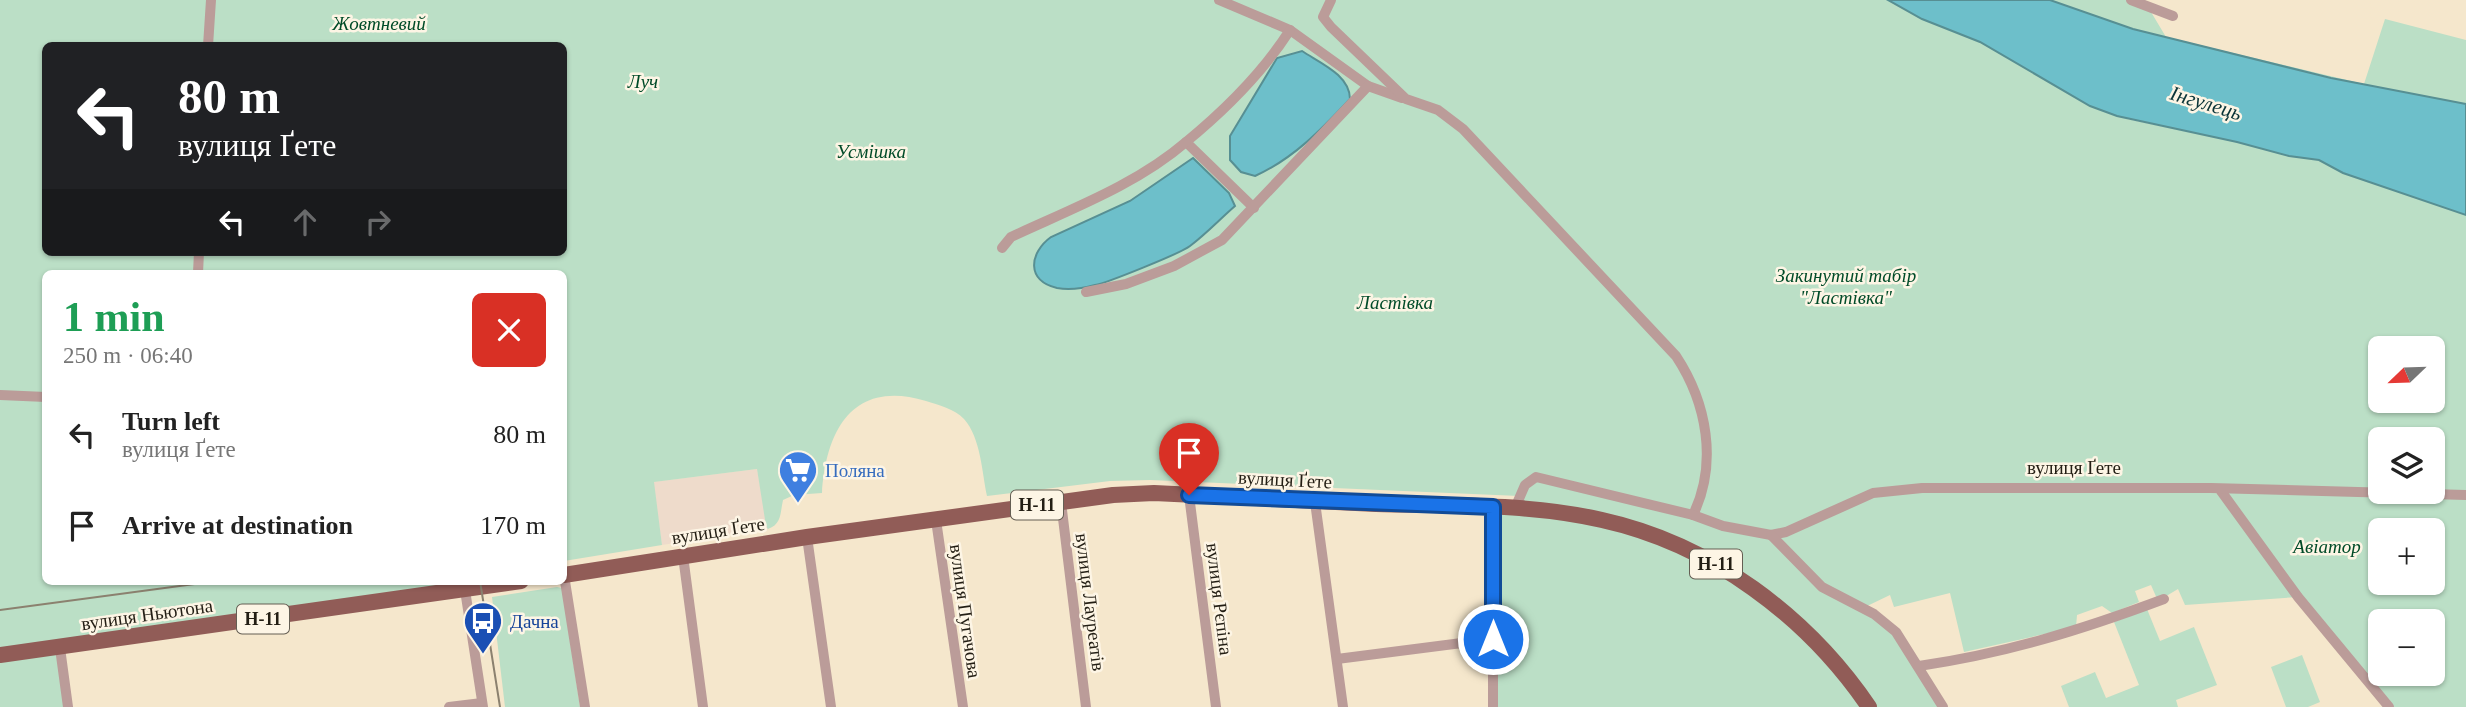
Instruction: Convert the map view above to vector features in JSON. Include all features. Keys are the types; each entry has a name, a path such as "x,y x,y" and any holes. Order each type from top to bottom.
{"main road":[{"name":"вулиця Ґете","path":"567,575 807,537 1113,495 1189,495 1515,509"},
{"name":"Н-11","path":"1515,509 1602,519 1639,529 1714,563 1803,628 1834,660 1869,707"},
{"name":"Н-11","path":"466,590 497,585"},
{"name":"вулиця Ньютона","path":"0,655 466,590"}],"street":[{"path":"208,42 211,0"},
{"path":"1219,0 1290,30 1368,86 1438,110 1463,128 1676,356 1692,381 1704,414 1706,477 1703,494 1693,515"},
{"path":"1331,0 1325,20 1406,99"},
{"path":"2131,0 2173,16"},
{"path":"1002,248 1011,237 1110,191 1168,158 1216,117 1278,48 1290,30"},
{"path":"1086,292 1126,284 1174,266 1222,240 1368,86"},
{"path":"1186,142 1254,208"},
{"path":"0,395 42,397"},
{"name":"вулиця Ґете","path":"1515,509 1525,485 1536,477 1693,515 1723,526 1771,535 1799,527 1857,498 1888,491 1922,488 2466,495"},
{"path":"2221,491 2298,597 2389,707"},
{"name":"вулиця Рєпіна","path":"1189,495 1216,707"},
{"name":"вулиця Лауреатів","path":"1060,502 1086,707"},
{"path":"1315,502 1343,707"},
{"path":"1493,507 1493,707"},
{"name":"вулиця Пугачова","path":"936,520 963,707"},
{"path":"1771,535 1822,587 1864,608 1886,623 1919,666 1943,707"},
{"path":"807,537 831,707"},
{"path":"683,556 703,707"},
{"path":"566,585 585,707"},
{"path":"449,707 483,705 466,590"},
{"path":"1919,666 1962,660 2073,633 2164,599"},
{"path":"1337,659 1493,639"},
{"path":"60,648 68,707"}],"shaded area":[{"path":"757,469 768,529 662,545 653,482"}],"green space":[{"path":"0,0 1888,0 1974,33 2127,119 2289,156 2319,160 2343,173 2466,215 2466,707 2389,707 2372,686 2445,686 2445,609 2368,609 2368,682 2298,597 2185,605 2178,589 2158,601 2151,585 2135,591 2139,602 2112,613 2102,606 2077,615 2076,627 1964,652 1950,593 1894,607 1890,595 1865,607 1886,623 1943,707 1493,707 1493,507 1515,508 1519,496 1150,480 1110,481 987,496 977,446 964,419 941,406 901,396 880,397 862,404 848,415 837,430 830,449 822,493 794,495 783,500 780,518 773,527 768,529 766,526 757,469 654,482 662,545 567,561 567,270 42,270 42,585 441,585 0,648"},
{"path":"2020,0 2131,0 2148,7 2166,37 2364,84 2385,19 2466,40 2466,144"},
{"path":"562,588 580,707 505,707 492,597"},
{"path":"2147,609 2160,641 2194,627 2217,685 2176,700 2178,707 2069,707 2061,686 2095,672 2106,698 2139,685 2114,622"},
{"path":"60,653 68,707 0,707 0,662"},
{"path":"2302,655 2320,702 2308,707 2286,707 2271,667"}],"water":[{"name":"Інгулець","path":"1888,0 2050,0 2133,29 2331,78 2466,104 2466,215 2343,173 2319,160 2289,156 2117,116 2090,106 1980,42 1922,19"},
{"path":"1302,51 1340,76 1349,91 1350,99 1318,132 1282,161 1255,176 1241,172 1230,160 1230,136 1277,58"},
{"path":"1193,158 1229,193 1235,206 1196,241 1184,250 1159,261 1091,286 1057,288 1040,279 1034,266 1035,258 1051,237 1130,201"}],"tram line":[{"path":"0,610 187,585"},
{"path":"481,585 500,707"}],"place":[{"name":"Поляна","path":"798,504"},
{"name":"Дачна","path":"483,655"}],"route":[{"path":"1189,495 1493,507 1493,639"}],"park label":[{"name":"Жовтневий","path":"379,23"},
{"name":"Луч","path":"643,81"},
{"name":"Усмішка","path":"871,151"},
{"name":"Закинутий табір \"Ластівка\"","path":"1846,286"},
{"name":"Ластівка","path":"1395,302"},
{"name":"Авіатор","path":"2327,546"}]}
